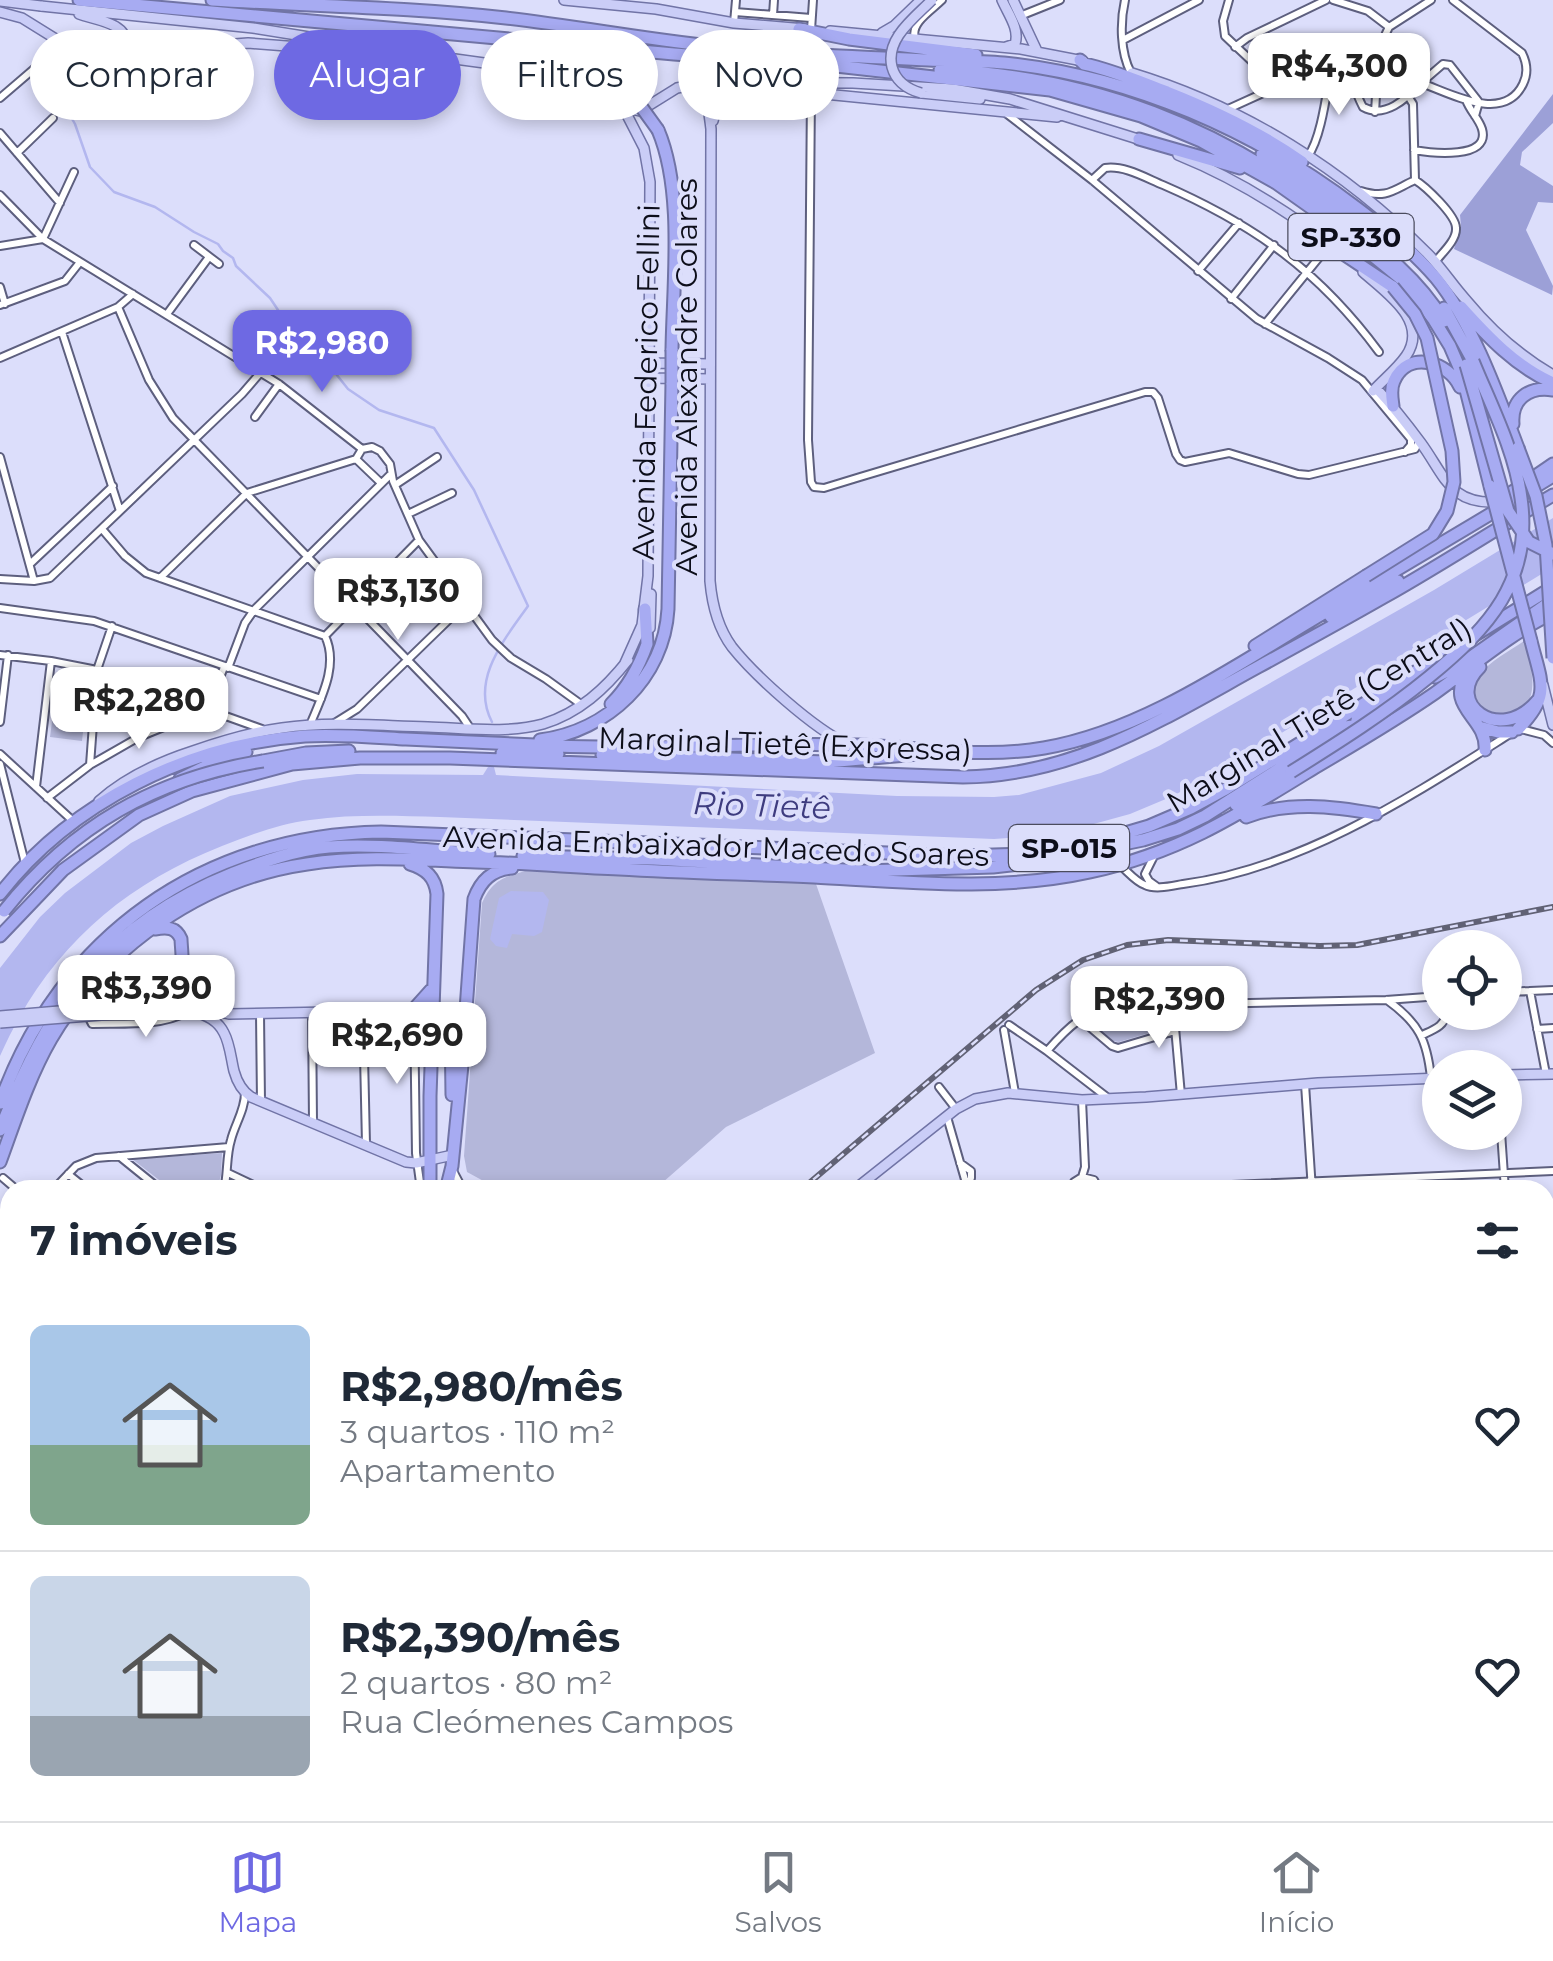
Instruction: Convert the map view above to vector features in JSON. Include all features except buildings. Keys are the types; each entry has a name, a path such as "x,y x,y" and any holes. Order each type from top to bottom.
{"highway":[{"path":"212,0 503,18 738,49 1004,63 1138,92 1232,130 1335,191 1393,235 1502,348 1553,383"},
{"path":"379,0 484,11 503,18"},
{"name":"SP-330","path":"74,5 481,36"},
{"path":"807,26 849,39 980,56 1004,63"},
{"path":"1080,60 1236,122 1284,149 1324,178 1335,191"},
{"path":"839,66 1032,78 1115,98 1204,133 1294,185 1398,264 1436,308 1469,363 1508,511 1529,542 1553,554"},
{"name":"SP-330","path":"839,66 1028,87 1141,116 1201,141 1276,183 1386,264 1420,300 1450,346 1462,374 1543,685"},
{"path":"1081,846 1170,828 1377,718 1451,658 1488,622 1512,578 1522,540 1520,491 1514,465 1447,312 1432,290 1394,252 1300,179 1219,131 1138,92"},
{"name":"Avenida Federico Fellini","path":"511,743 560,736 607,715 644,679 662,643 668,609 674,191 666,150 651,120"},
{"path":"1139,139 1222,162 1276,183"},
{"path":"1227,670 1236,658 1433,534 1447,512 1454,482 1452,450 1427,338 1415,314 1392,287 1345,255"},
{"path":"1438,281 1476,347 1536,496 1546,544 1553,658"},
{"path":"1393,406 1392,388 1399,373 1417,362 1429,361 1457,379 1473,416"},
{"path":"1516,443 1512,416 1516,403 1532,390 1553,383"},
{"path":"1408,564 1552,467"},
{"path":"0,894 25,864 73,821 145,780 195,759 309,730 606,747 850,745 947,751 1021,751 1090,738 1157,709 1408,564 1552,467"},
{"name":"Marginal Tietê (Expressa)","path":"0,936 44,888 139,815 192,790 274,768 323,760 450,758 962,776 1032,770 1091,753 1132,734 1383,598 1553,496"},
{"path":"1260,650 1287,641 1466,549"},
{"name":"SP-015","path":"0,1103 19,1060 93,950 124,921 183,882 259,850 298,840 357,833 971,856 1081,846 1149,826 1210,798 1553,587"},
{"name":"Marginal Tietê (Central)","path":"716,868 863,871 992,867 1036,862 1178,830 1286,769 1345,727 1353,726 1452,666 1467,665 1553,600"},
{"path":"560,736 600,714 618,698 636,670 646,644 645,609"},
{"path":"1538,700 1525,713 1507,721 1488,718 1471,704 1468,689 1472,675 1512,638 1553,613"},
{"name":"Avenida Embaixador Macedo Soares","path":"0,1162 40,1059 59,1026 90,995 110,964 191,904 248,877 320,862 387,859 716,868 906,882 1022,881 1069,876 1152,855 1232,819 1377,730 1467,665 1512,638"},
{"path":"1345,727 1430,670 1454,648"},
{"path":"1467,665 1460,696 1484,735 1485,750"},
{"path":"1480,727 1515,731 1532,713 1543,685"},
{"path":"92,848 102,836 192,772 309,730"},
{"path":"484,742 500,747 589,754"},
{"path":"2,914 35,874 109,816 163,788 209,772 263,761 328,752 419,752 827,762 947,751"},
{"path":"419,752 450,758"},
{"path":"1022,881 1152,855 1286,769"},
{"path":"1232,819 1290,806 1376,814"},
{"path":"568,840 705,858 716,868"},
{"path":"156,912 221,878 285,856 330,847 716,868"},
{"path":"248,877 262,868 292,860 360,854 377,848"},
{"path":"1036,862 1050,864 1138,848 1152,855"},
{"path":"387,859 420,867 436,884 438,894 430,1180"},
{"path":"156,912 164,901 230,861"},
{"path":"449,1180 477,892 488,876 499,870 557,865"},
{"name":"SP-015","path":"62,996 104,954 156,912"},
{"path":"151,930 170,928 179,936 182,984 168,999"},
{"path":"414,1009 433,986"},
{"path":"433,1010 446,1010 452,1021 455,1119"},
{"name":"SP-015","path":"0,1130 38,1034"}],"main road":[{"path":"22,18 25,0"},
{"path":"564,0 656,4 734,17 1037,51 1108,66 1228,108 1356,190 1435,262 1491,327 1553,383"},
{"path":"879,34 894,26 922,0"},
{"path":"932,0 895,41 890,62 905,86 921,93 1046,110"},
{"path":"0,1 74,5 274,31"},
{"path":"1005,48 1015,44 1017,38 1007,1"},
{"path":"1007,1 1020,16 1037,51"},
{"path":"74,5 120,30"},
{"path":"0,12 22,18 41,30"},
{"path":"839,83 953,90 1010,99 1139,139 1248,188 1280,207 1345,255 1404,311 1412,330 1409,352 1374,389 1393,406 1456,492 1479,502 1498,502"},
{"path":"839,95 1070,117"},
{"path":"626,663 642,625 648,576 650,182 640,138 628,120"},
{"path":"640,138 644,120"},
{"name":"Avenida Alexandre Colares","path":"710,120 710,580 716,616 732,648 761,678 826,733 850,745"},
{"path":"711,129 714,120"},
{"path":"649,364 710,364"},
{"path":"649,378 710,379"},
{"path":"87,813 133,776 178,756 266,730 309,730 333,724 507,729 542,724 582,705 613,680 646,640 652,612 648,576"},
{"path":"1543,685 1553,725"},
{"path":"0,1016 168,999 229,1014 433,1010"},
{"path":"0,1023 188,1011 215,1021 225,1034 234,1070 250,1098 400,1160 452,1160"},
{"path":"225,1034 229,1014"},
{"path":"1522,1075 1549,1074"},
{"path":"866,1180 951,1112 980,1097 1015,1094 1082,1100 1422,1079"}],"street":[{"path":"736,0 734,17 773,14 807,26 813,0"},
{"path":"773,14 774,0"},
{"path":"915,38 914,27 942,0"},
{"path":"1020,16 1060,0"},
{"path":"1125,0 1123,43 1131,73"},
{"path":"1108,66 1119,63 1123,43 1199,0"},
{"path":"1229,0 1223,30 1235,47 1277,84"},
{"path":"1235,47 1330,0 1368,11 1389,27"},
{"path":"1375,112 1382,46 1389,27 1431,0"},
{"path":"1421,83 1464,99 1497,104 1514,96 1525,79 1525,59 1517,48 1453,0"},
{"path":"1228,108 1326,64 1346,70 1363,106 1375,112 1408,96 1447,63 1479,102"},
{"path":"1308,156 1318,133 1332,64"},
{"path":"0,98 30,72"},
{"path":"1414,150 1456,153 1482,141 1483,132 1464,99 1466,88"},
{"path":"1408,96 1413,104 1414,180"},
{"path":"1474,117 1479,102"},
{"path":"1002,111 1092,180 1231,299 1265,324 1343,367 1374,389 1411,439 1405,452"},
{"path":"1025,113 1026,127"},
{"path":"17,152 51,120"},
{"path":"811,120 808,440 810,482 814,487 860,478 1145,392 1153,392 1158,398 1176,454 1182,461 1229,453 1310,475 1415,450 1420,441"},
{"path":"0,132 60,203"},
{"path":"1092,180 1102,170 1116,167 1240,222 1308,272 1379,352"},
{"path":"0,246 43,239 74,172"},
{"path":"1356,190 1384,194 1414,180"},
{"path":"1414,180 1424,186 1456,224 1454,238 1435,262"},
{"path":"0,195 43,239 258,370 362,449"},
{"path":"1198,272 1240,222"},
{"path":"1265,324 1330,244"},
{"path":"1231,299 1274,245"},
{"path":"194,246 219,264"},
{"path":"166,314 209,257"},
{"path":"0,287 2,305 65,281 80,262"},
{"path":"0,358 118,307 133,294"},
{"path":"118,307 148,380 173,418 470,728"},
{"path":"0,579 50,578 194,440 258,370 286,326"},
{"path":"62,332 120,510"},
{"path":"255,417 279,384"},
{"path":"160,578 247,493 356,459 368,446 375,448 386,457 419,540 492,640 502,651 582,705"},
{"path":"0,457 34,581"},
{"path":"395,485 437,457"},
{"path":"356,459 381,484"},
{"path":"47,798 90,764 140,737 208,709 254,610 392,474"},
{"path":"30,563 112,486"},
{"path":"408,514 452,494"},
{"path":"102,529 146,573 325,636"},
{"path":"325,636 419,540"},
{"path":"333,724 357,708 464,604"},
{"path":"0,608 76,616 112,626 321,699"},
{"path":"90,764 97,670 112,626"},
{"path":"309,730 330,670 325,636"},
{"path":"0,722 4,655 97,670 266,730"},
{"path":"36,787 51,661"},
{"path":"140,737 142,685"},
{"path":"357,708 361,724"},
{"path":"236,738 237,718"},
{"path":"1122,864 1141,884 1157,887 1214,878 1284,857 1338,835 1515,731 1536,732 1553,743"},
{"path":"0,754 73,821"},
{"path":"0,764 25,864"},
{"path":"1152,855 1145,869 1146,877 1157,887"},
{"path":"177,966 159,966 168,999 90,995 90,1020 92,1024 157,1021 188,1011"},
{"path":"130,980 131,1000"},
{"path":"1522,991 1553,990"},
{"path":"1530,991 1549,1074"},
{"path":"1048,1050 1079,1018 1116,1006 1422,997"},
{"path":"1386,1000 1410,1018 1422,1034 1427,1050"},
{"path":"1173,1005 1181,1095"},
{"path":"414,1009 419,1180"},
{"path":"363,1011 366,1144"},
{"path":"312,1013 312,1122"},
{"path":"226,1180 229,1147 250,1098 260,1014"},
{"path":"1079,1018 1118,1048 1175,1031"},
{"path":"1015,1094 1006,1027 1048,1050 1108,1098"},
{"path":"1538,1029 1553,1028"},
{"path":"1422,1034 1430,1030"},
{"path":"1306,1084 1312,1180"},
{"path":"939,1086 951,1112 965,1180"},
{"path":"1082,1100 1086,1178"},
{"path":"63,1180 88,1160 229,1147"},
{"path":"1502,1150 1504,1180"},
{"path":"119,1156 149,1180"},
{"path":"452,1160 459,1180"},
{"path":"1391,1180 1553,1171"},
{"path":"228,1173 243,1180"},
{"path":"68,1174 76,1180"},
{"path":"1080,1180 1090,1180"}],"shaded area":[{"path":"1553,94 1553,123 1522,152 1520,165 1553,186 1553,203 1538,202 1526,230 1553,286 1552,295 1454,249 1460,215"},
{"path":"1524,641 1532,677 1528,702 1507,715 1494,714 1476,701 1474,689 1484,670"},
{"path":"58,676 89,679 82,741 50,737"},
{"path":"525,871 816,884 875,1053 726,1127 665,1180 482,1180 467,1172 464,1156 482,903 490,889"},
{"path":"1167,1012 1169,1027 1119,1042 1088,1020 1112,1013"},
{"path":"222,1153 221,1175 220,1180 159,1180 132,1159"}],"water":[{"name":"Rio Tietê","path":"1553,518 1553,567 1239,759 1173,796 1130,814 1037,836 994,839 408,816 342,817 287,824 184,863 118,904 89,928 39,986 0,1056 0,968 40,917 131,843 230,796 303,780 357,774 483,775 488,767 494,767 496,775 897,796 1019,795 1101,773 1159,746"},
{"path":"511,891 543,892 549,900 542,932 534,936 512,934 507,948 496,946 490,939 499,898"}],"waterway":[{"path":"73,120 90,167 114,192 155,207 218,244 280,313 301,330 348,389 379,410 434,428 474,490 528,606 500,647 487,676 486,706 492,722"}],"railway":[{"path":"813,1180 1036,990 1083,960 1127,945 1168,940 1357,945 1553,907"}]}
